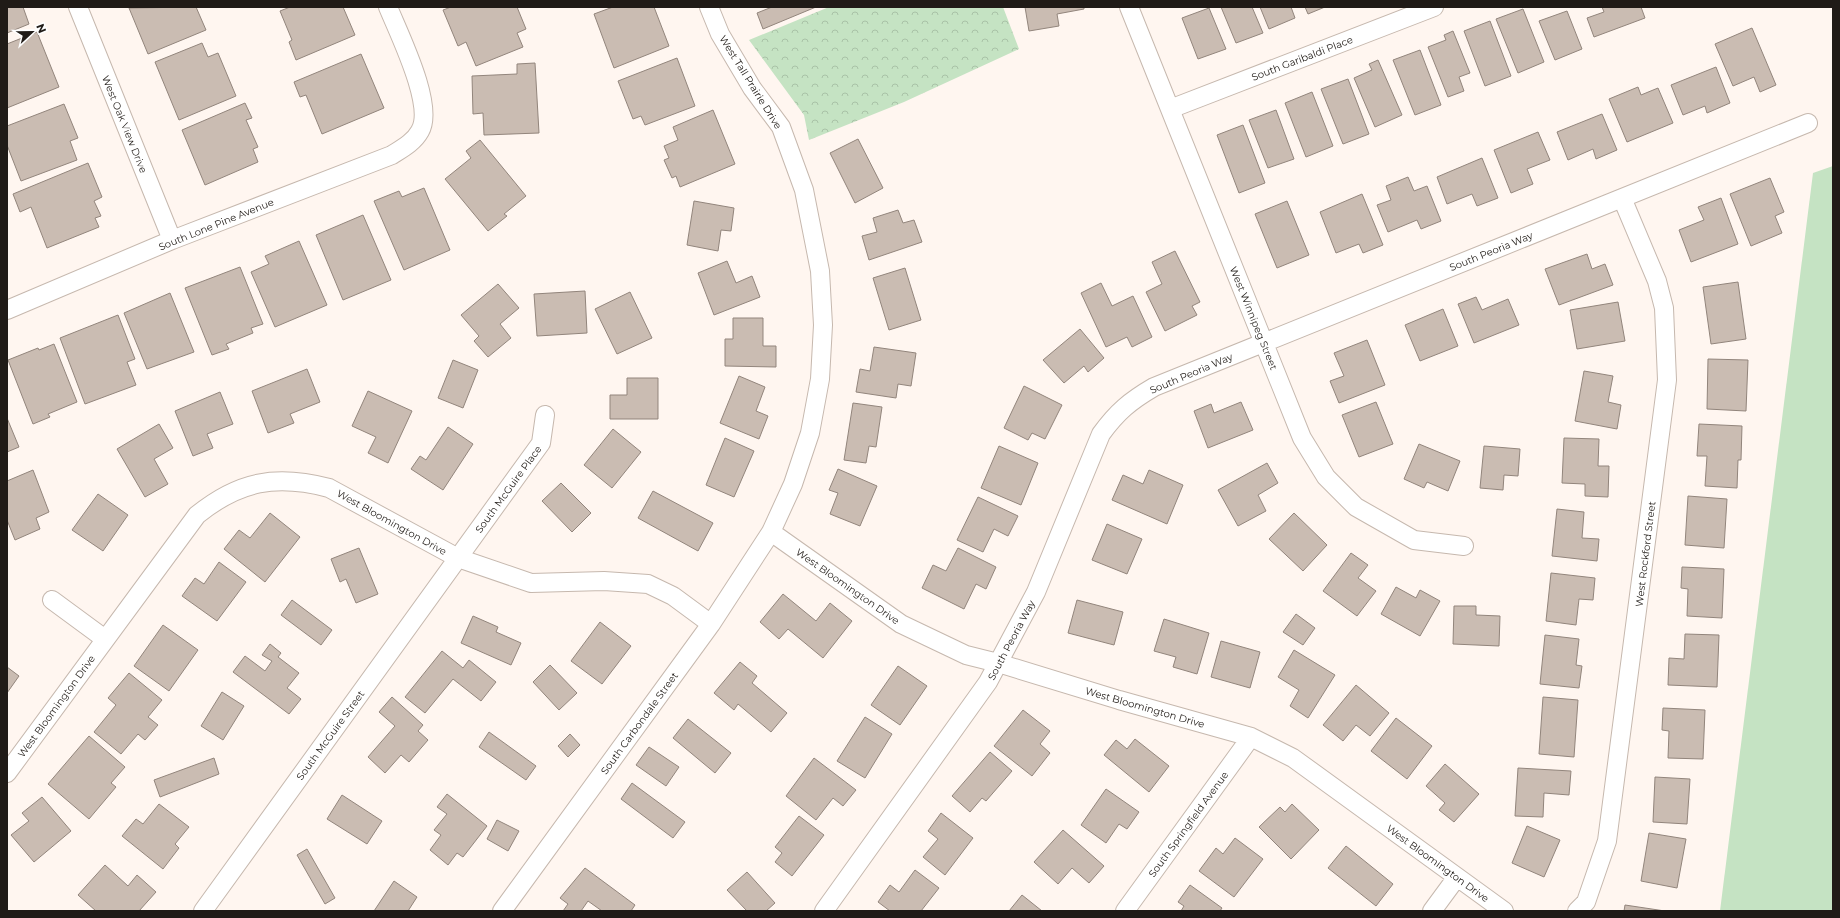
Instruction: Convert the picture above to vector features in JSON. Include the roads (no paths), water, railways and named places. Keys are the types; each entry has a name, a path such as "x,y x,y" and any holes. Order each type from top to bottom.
{"street":[{"name":"West Oak View Drive","path":"78,7 172,240"},
{"name":"South Lone Pine Avenue","path":"7,310 172,240 392,155 410,144 420,131 425,116 420,87 388,7"},
{"name":"West Tall Prairie Drive","path":"709,7 720,34 752,88 781,127 804,190 820,271 823,325 820,379 810,433 793,484 771,532"},
{"name":"West Winnipeg Street","path":"1130,7 1302,438 1326,477 1356,506 1414,540 1464,546"},
{"name":"South Garibaldi Place","path":"1170,109 1434,7"},
{"name":"South Peoria Way","path":"824,911 988,682 1036,592 1101,434 1115,414 1133,399 1154,387 1808,123"},
{"name":"West Rockford Street","path":"1577,911 1586,902 1608,841 1667,380 1664,308 1658,281 1622,198"},
{"name":"South McGuire Place","path":"458,558 541,443 545,415"},
{"name":"West Bloomington Drive","path":"7,773 197,515 215,501 236,490 258,483 282,480 306,482 328,488 351,499 458,558 531,583 604,581 648,584 673,596 711,624"},
{"name":"South Carbondale Street","path":"502,911 711,624 771,532"},
{"name":"West Bloomington Drive","path":"771,532 902,624 966,655 1250,737 1293,758 1504,911"},
{"name":"South McGuire Street","path":"203,911 458,558"},
{"path":"52,600 105,639"},
{"name":"South Springfield Avenue","path":"1125,911 1250,737"},
{"path":"1432,911 1457,877"}]}
